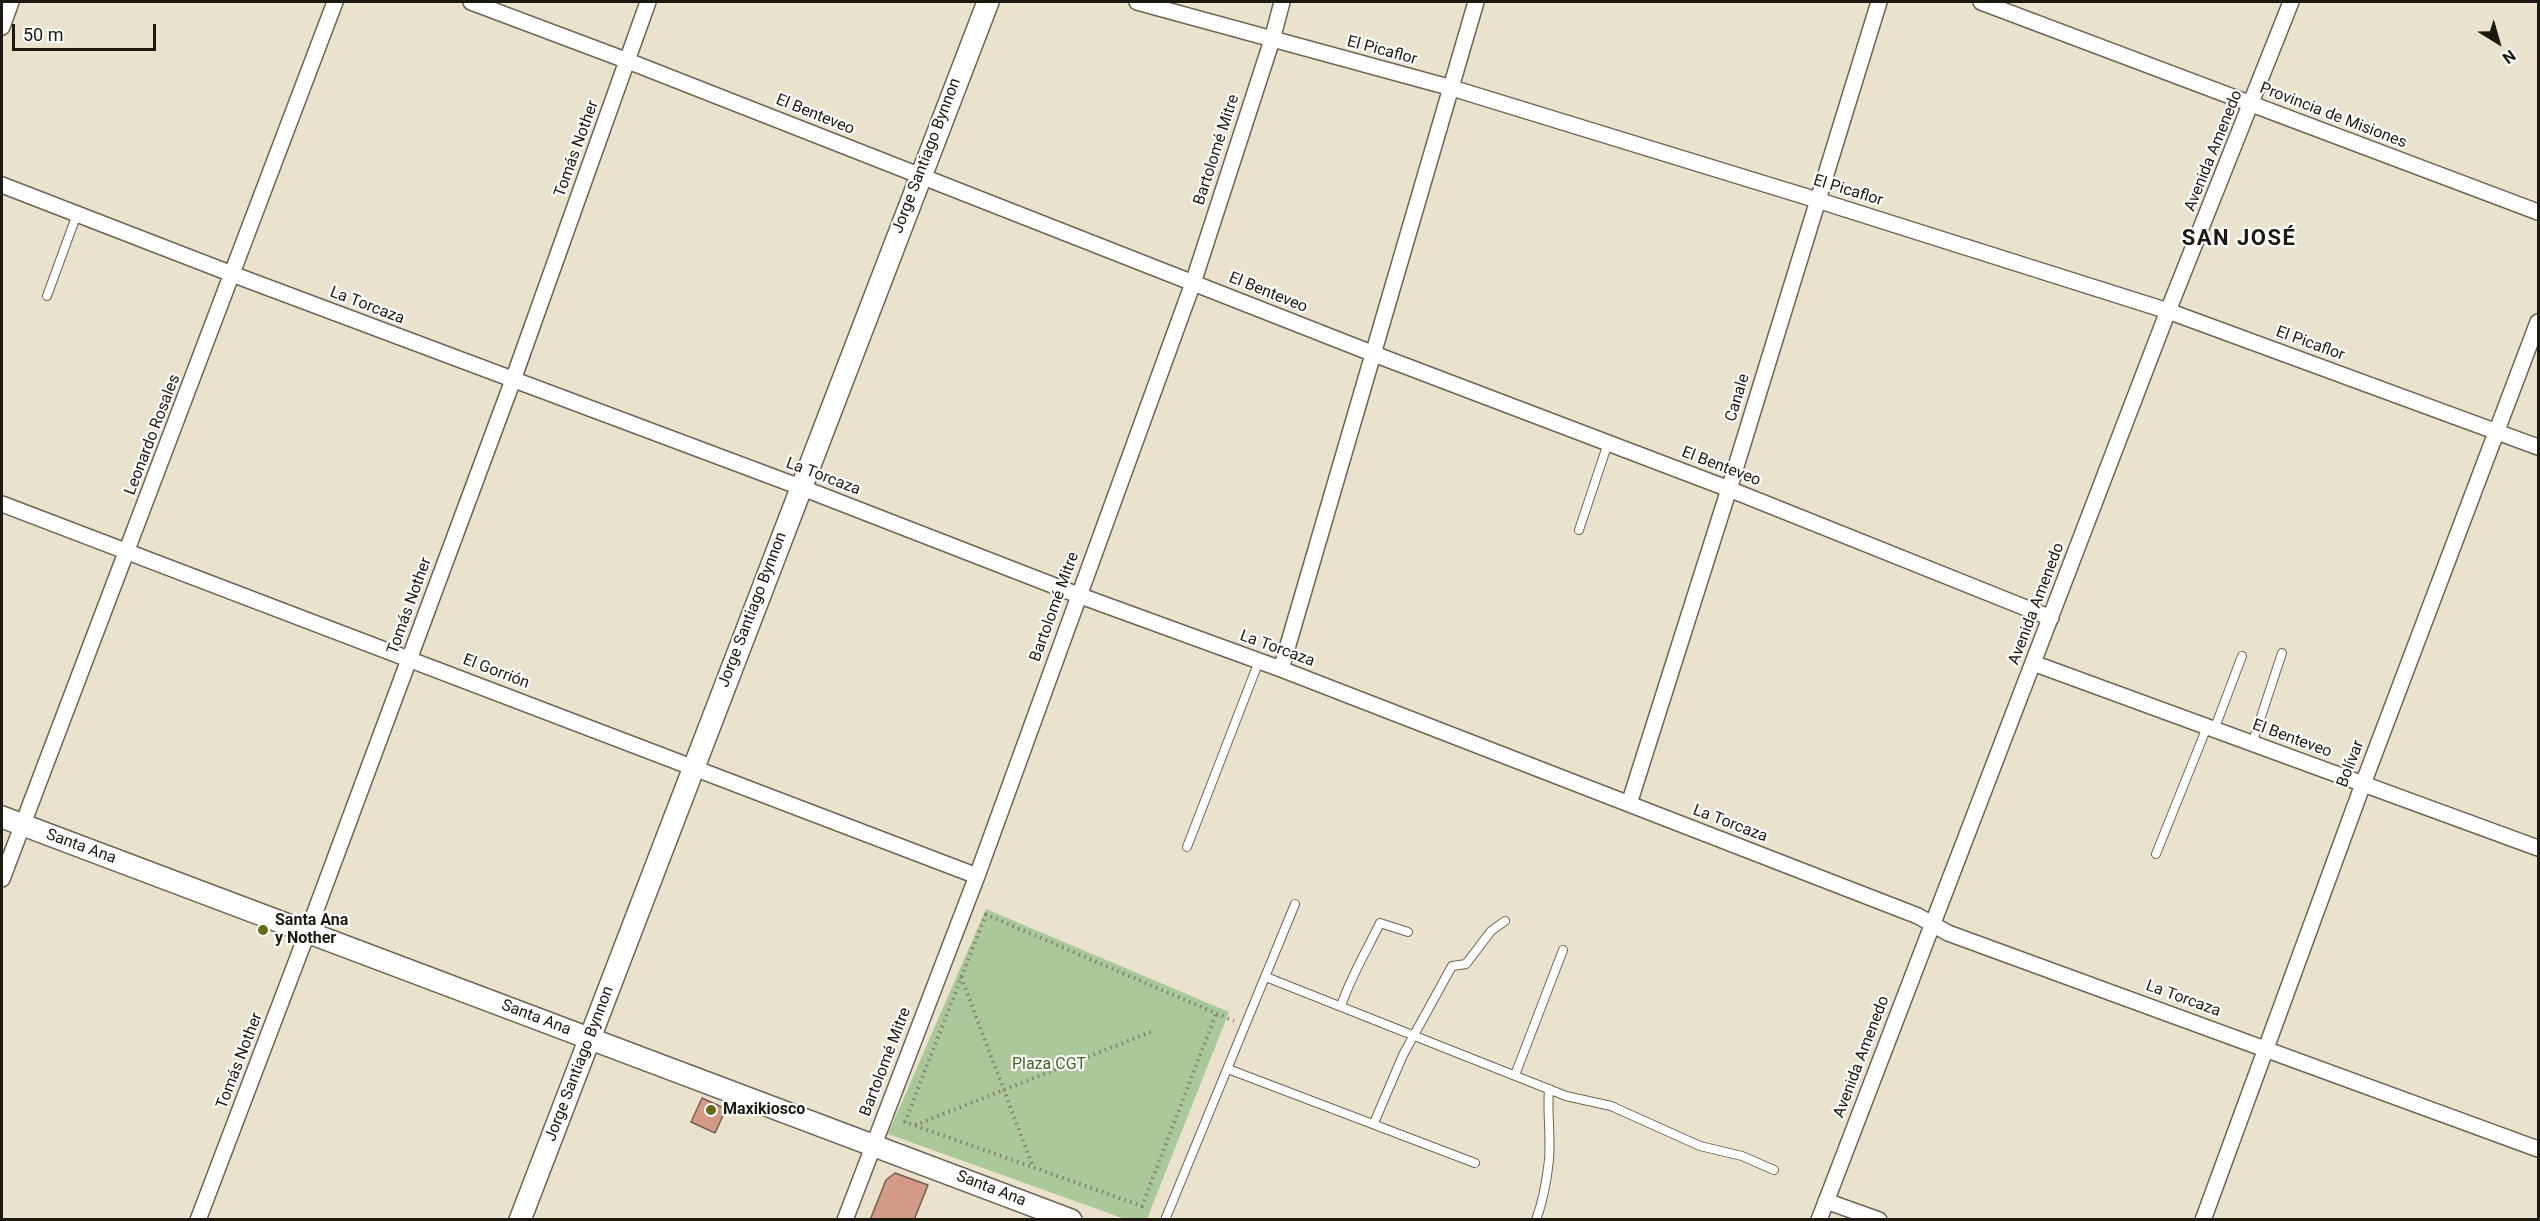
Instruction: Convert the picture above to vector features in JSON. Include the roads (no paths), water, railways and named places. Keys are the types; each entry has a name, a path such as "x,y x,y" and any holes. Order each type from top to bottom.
{"street":[{"path":"2,27 11,2"},
{"name":"Leonardo Rosales","path":"2,879 335,2"},
{"name":"El Benteveo","path":"471,2 628,61 1374,354 1729,489 2051,618"},
{"name":"Tomás Nother","path":"198,1220 410,659 513,380 648,2"},
{"name":"Jorge Santiago Bynnon","path":"520,1220 919,176 988,2"},
{"name":"El Picaflor","path":"1137,2 1452,88 2168,311 2538,447"},
{"name":"Bartolomé Mitre","path":"844,1220 977,876 1193,283 1272,40 1282,2"},
{"path":"1281,669 1476,2"},
{"name":"Canale","path":"1629,804 1879,2"},
{"name":"Provincia de Misiones","path":"1981,2 2538,212"},
{"name":"Avenida Amenedo","path":"1819,1220 2168,311 2252,105 2291,2"},
{"name":"La Torcaza","path":"2,185 232,274 800,487 1078,595 1281,669 1932,923 1948,933 2538,1149"},
{"name":"Bolívar","path":"2203,1220 2362,784 2538,322"},
{"name":"El Gorrión","path":"2,504 977,876"},
{"name":"El Benteveo","path":"2033,663 2538,848"},
{"name":"Santa Ana","path":"2,817 1071,1220"},
{"path":"1826,1201 1879,1220"}],"lane":[{"path":"46,296 77,214"},
{"path":"1579,530 1608,443"},
{"path":"2252,744 2282,653"},
{"path":"2156,854 2242,656"},
{"path":"1187,847 1259,661"},
{"path":"1165,1220 1295,904"},
{"path":"1374,1123 1403,1055 1452,966 1466,964 1491,932 1505,921"},
{"path":"1341,1006 1346,990 1380,923 1408,932"},
{"path":"1515,1075 1563,950"},
{"path":"1266,977 1566,1096 1611,1106 1700,1146 1742,1156 1774,1170"},
{"path":"1228,1069 1475,1163"},
{"path":"1536,1220 1549,1158 1547,1108 1549,1089"}],"place":[{"name":"Santa Ana y Nother","path":"263,930"},
{"name":"Maxikiosco","path":"711,1110"}],"district":[{"name":"SAN JOSÉ","path":"2239,239"}],"park label":[{"name":"Plaza CGT","path":"1049,1065"}]}
